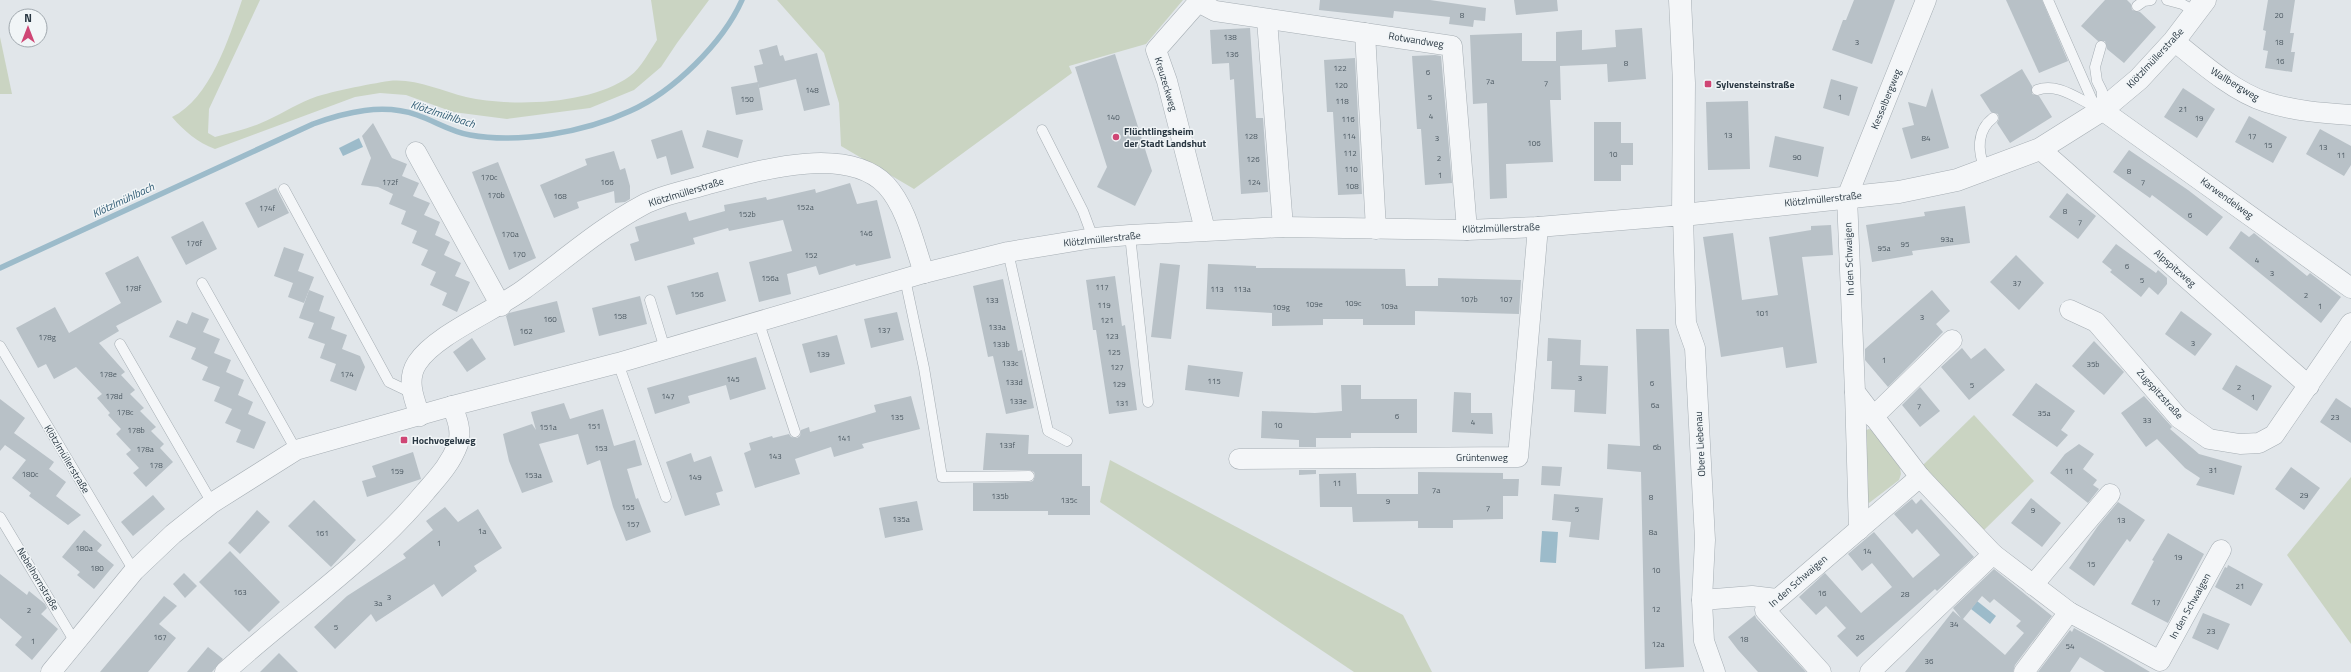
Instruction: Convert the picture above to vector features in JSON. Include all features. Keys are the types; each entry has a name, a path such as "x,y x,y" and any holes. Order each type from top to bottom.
{"street":[{"path":"1680,0 1684,83 1683,215"},
{"name":"Kesselbergweg","path":"1847,197 1926,0"},
{"name":"Rotwandweg","path":"1199,1 1215,11 1267,20 1452,46 1467,230"},
{"name":"Kreuzeckweg","path":"1199,1 1156,50 1167,81 1205,230"},
{"name":"Klötzlmüllerstraße","path":"51,672 134,571 173,534 212,503 296,450 452,406 618,363 758,320 924,273 1008,252 1093,238 1205,230 1283,227 1467,230 1538,227 1683,215 1899,192 1957,180 2040,149 2102,110 2139,79 2174,41 2197,4"},
{"path":"1267,20 1283,227"},
{"path":"1365,33 1376,229"},
{"name":"Wallbergweg","path":"2174,41 2221,78 2265,102 2311,112 2351,115"},
{"name":"Karwendelweg","path":"2102,110 2351,288"},
{"name":"Alpspitzweg","path":"2040,149 2309,386"},
{"path":"416,152 501,306"},
{"name":"Klötzlmüllerstraße","path":"420,416 412,393 412,377 416,364 430,347 501,306 593,237 645,204 759,170 801,164 823,163 843,165 865,172 885,184 896,199 903,213 924,273"},
{"name":"In den Schwaigen","path":"1847,197 1855,392 1858,530"},
{"name":"Obere Liebenau","path":"1683,215 1686,323 1695,348 1705,540 1702,600 1704,641 1715,672"},
{"name":"Grüntenweg","path":"1239,459 1518,457 1538,227"},
{"name":"Zugspitzstraße","path":"2070,310 2096,322 2179,418 2209,439 2240,444 2259,444 2274,435 2351,323"},
{"path":"1873,417 1952,340"},
{"name":"In den Schwaigen","path":"1855,392 1920,478 1993,554 2068,612 2156,667 2221,550"},
{"path":"225,672 261,639 334,581 400,523 450,462 458,442 459,426 452,406"},
{"name":"In den Schwaigen","path":"1821,672 1765,610 1920,478"},
{"path":"2033,586 2110,494"},
{"path":"1870,672 1993,554"},
{"path":"1702,600 1752,596 1777,599"},
{"path":"2024,672 2068,612"}],"lane":[{"path":"2048,0 2092,100 2102,110"},
{"path":"2137,6 2144,1 2151,0"},
{"path":"2167,0 2182,4 2197,4"},
{"path":"2101,46 2095,67 2097,81 2102,91 2102,110"},
{"path":"2037,90 2044,87 2059,89 2102,110"},
{"path":"1985,170 1979,149 1981,135 1988,122 1993,118"},
{"path":"1042,130 1083,211 1093,238"},
{"path":"284,189 389,382 412,393"},
{"path":"1130,235 1148,402"},
{"path":"1008,252 1048,431 1067,441"},
{"path":"905,279 924,368 942,477 1029,476"},
{"path":"202,282 296,450"},
{"path":"650,300 665,349"},
{"path":"758,320 795,432"},
{"path":"120,344 212,503"},
{"name":"Klötzlmüllerstraße","path":"0,346 134,571"},
{"path":"618,363 666,497"},
{"name":"Nebelhornstraße","path":"0,517 75,642"}],"green space":[{"path":"242,0 260,0 209,109 208,133 215,137 256,125 317,96 349,88 389,81 408,81 466,97 505,102 550,101 594,93 614,86 630,76 645,60 657,40 651,0 709,0 661,67 634,90 590,108 507,119 453,112 406,95 380,93 355,97 215,149 192,136 172,117 185,108 197,96 207,82 224,49"},
{"path":"777,0 1183,0 1146,44 1069,66 1072,73 914,189 841,146 839,103 824,53"},
{"path":"0,37 12,94 0,94"},
{"path":"1974,415 2034,481 1982,532 1923,465"},
{"path":"1869,429 1875,432 1900,468 1901,474 1899,480 1869,503 1865,500 1864,431"},
{"path":"1110,460 1403,615 1432,672 1354,672 1100,502"},
{"path":"2351,477 2351,644 2287,555"}],"water":[{"path":"359,138 363,147 343,156 339,148"},
{"path":"1542,531 1558,532 1556,563 1540,562"},
{"path":"1977,601 1996,616 1990,624 1971,609"}],"building":[{"path":"1320,0 1430,0 1486,8 1485,21 1474,20 1473,27 1449,24 1450,17 1394,11 1393,18 1319,10"},
{"path":"1514,0 1557,0 1558,11 1516,15"},
{"path":"1854,0 1895,0 1872,64 1832,50 1843,20 1846,20"},
{"path":"2006,0 2042,0 2068,61 2039,73"},
{"path":"2105,0 2127,0 2131,4 2132,10 2140,12 2156,27 2124,63 2107,49 2105,41 2098,41 2081,26"},
{"path":"2268,0 2295,0 2290,33 2294,33 2291,52 2295,52 2292,72 2265,68 2268,51 2263,50 2266,31 2263,30"},
{"path":"1250,28 1256,118 1263,118 1268,192 1241,194 1234,79 1230,80 1229,63 1212,64 1210,30"},
{"path":"1642,28 1646,79 1608,82 1607,64 1560,66 1561,100 1550,100 1553,162 1506,164 1507,198 1490,199 1487,103 1473,104 1470,35 1522,33 1522,61 1556,61 1556,32 1582,30 1582,50 1616,47 1615,30"},
{"path":"777,45 780,56 783,55 785,61 817,53 830,105 804,111 796,79 759,88 754,66 763,64 759,50"},
{"path":"1115,54 1152,171 1135,206 1097,187 1107,167 1075,67"},
{"path":"1412,56 1441,56 1452,183 1425,185 1421,129 1417,129"},
{"path":"1355,58 1362,194 1338,195 1333,112 1327,112 1324,60"},
{"path":"2022,69 2032,86 2032,94 2039,96 2052,117 2010,143 1997,123 1999,119 1998,114 1991,112 1980,95"},
{"path":"1831,79 1858,87 1849,116 1823,108"},
{"path":"758,82 763,110 736,115 731,87"},
{"path":"1932,88 1949,148 1911,159 1902,128 1914,125 1908,102 1926,107"},
{"path":"2183,88 2215,109 2197,138 2164,117"},
{"path":"1748,101 1750,169 1708,170 1706,102"},
{"path":"2249,116 2287,137 2273,163 2235,142"},
{"path":"1594,122 1621,122 1621,143 1633,143 1633,165 1621,165 1621,181 1594,181"},
{"path":"373,123 392,158 407,164 402,176 419,183 413,196 430,203 424,215 440,222 435,235 450,242 444,255 461,263 455,276 470,282 457,312 442,305 447,293 430,285 436,272 421,265 428,250 412,243 417,231 401,224 406,211 389,204 393,194 378,187 361,185 371,158 362,136"},
{"path":"2320,129 2351,146 2351,165 2344,176 2306,154"},
{"path":"682,130 694,168 671,175 666,156 657,159 651,140"},
{"path":"707,130 743,140 738,158 702,147"},
{"path":"1775,136 1824,147 1818,177 1769,167"},
{"path":"2129,150 2188,190 2223,217 2207,236 2152,195 2150,198 2113,172"},
{"path":"614,151 620,170 625,168 630,186 630,199 625,202 615,203 614,191 577,202 579,208 554,218 540,185 587,165 585,159"},
{"path":"498,162 536,258 509,270 472,172"},
{"path":"850,183 857,204 877,200 891,258 856,266 855,264 819,275 816,266 787,274 791,294 759,302 749,262 792,251 783,220 729,231 728,228 693,238 695,244 635,261 630,244 639,241 635,227 686,212 689,221 725,211 724,205 766,197 767,200 815,189 816,193"},
{"path":"276,188 289,213 258,228 245,203"},
{"path":"2067,193 2096,216 2078,239 2049,217"},
{"path":"1965,206 1970,243 1912,251 1913,255 1872,262 1866,225 1925,216 1924,212"},
{"path":"203,221 217,249 186,265 171,237"},
{"path":"1831,225 1833,255 1802,257 1817,363 1786,368 1783,347 1721,357 1703,237 1733,233 1742,300 1778,295 1769,237 1811,230 1811,226"},
{"path":"2241,231 2249,237 2254,233 2307,276 2310,273 2341,297 2321,323 2229,248"},
{"path":"2116,244 2156,273 2158,270 2167,278 2167,284 2158,295 2149,287 2141,297 2110,272 2112,270 2102,262"},
{"path":"284,247 304,254 298,271 314,277 304,303 288,297 293,283 274,276"},
{"path":"2016,255 2044,283 2019,310 1990,282"},
{"path":"138,256 162,302 116,326 119,331 99,343 125,372 121,375 135,390 130,394 144,408 140,411 156,427 151,431 164,444 160,448 173,462 146,487 133,473 139,468 126,454 131,450 116,434 121,429 108,415 110,413 97,398 102,394 76,367 54,379 46,364 38,368 16,328 55,307 69,333 121,303 105,273"},
{"path":"1160,263 1180,265 1171,339 1151,337"},
{"path":"1208,264 1256,266 1256,268 1405,269 1406,286 1438,286 1438,278 1521,280 1519,314 1415,311 1415,325 1363,325 1363,319 1323,319 1323,325 1272,326 1272,313 1206,309"},
{"path":"718,272 726,301 676,315 667,286"},
{"path":"1115,276 1122,326 1125,325 1137,410 1109,414 1096,330 1093,330 1086,280"},
{"path":"1003,279 1018,351 1022,350 1034,408 1006,414 993,356 988,357 973,286"},
{"path":"309,290 324,296 319,311 335,317 331,329 347,335 342,349 360,356 365,367 356,391 330,381 336,364 320,358 325,344 308,338 314,323 299,318"},
{"path":"1932,290 1950,311 1936,324 1943,332 1888,387 1865,360 1865,349"},
{"path":"640,296 647,324 599,336 592,308"},
{"path":"557,301 565,332 514,346 506,316 509,313"},
{"path":"2181,311 2212,334 2195,356 2165,334"},
{"path":"192,312 209,319 203,332 220,339 214,353 231,360 226,372 244,380 238,395 253,402 248,414 266,422 254,449 236,442 241,430 225,423 232,409 214,401 220,387 202,380 208,367 191,359 196,348 169,337 177,320 187,324"},
{"path":"897,312 904,340 871,348 864,319"},
{"path":"1636,329 1669,329 1684,667 1645,669 1641,472 1607,469 1608,444 1640,446"},
{"path":"837,335 845,364 810,373 802,344"},
{"path":"472,338 486,359 467,372 453,352"},
{"path":"1548,338 1581,340 1580,365 1608,366 1606,414 1574,412 1575,390 1551,389 1552,361 1547,361"},
{"path":"2094,341 2124,372 2104,395 2072,366"},
{"path":"1962,348 1971,359 1985,348 2005,370 1969,400 1941,367"},
{"path":"756,357 766,389 730,400 726,385 688,396 690,403 655,414 647,388"},
{"path":"1188,365 1243,372 1239,397 1185,390"},
{"path":"2236,365 2272,386 2257,411 2222,389"},
{"path":"2036,383 2075,411 2061,430 2068,435 2057,447 2012,415"},
{"path":"1341,385 1361,385 1361,399 1417,399 1417,433 1351,433 1351,438 1316,438 1316,447 1299,447 1299,440 1261,438 1262,411 1315,413 1342,411"},
{"path":"1920,387 1940,411 1920,427 1902,405"},
{"path":"1454,392 1471,393 1471,413 1492,413 1493,434 1452,432"},
{"path":"911,396 920,429 862,444 864,448 834,457 831,447 795,459 800,474 755,488 744,453 751,450 749,443 772,436 773,438 789,434 791,437 797,438 800,436 801,430 809,427 810,432 876,412 874,405"},
{"path":"2144,396 2172,427 2170,429 2199,454 2242,466 2234,495 2196,485 2200,478 2185,468 2157,439 2146,447 2121,413"},
{"path":"2336,398 2351,408 2351,443 2320,422"},
{"path":"0,399 25,418 14,433 54,462 49,469 66,482 56,496 81,515 68,525 29,496 31,493 12,478 26,460 5,445 0,451"},
{"path":"564,403 570,419 603,409 614,446 635,440 642,465 627,469 636,499 638,498 651,532 626,541 613,507 600,460 587,465 578,434 539,444 553,482 522,493 509,461 503,434 532,424 536,430 531,412"},
{"path":"986,433 1029,435 1028,454 1082,454 1082,486 1090,486 1090,515 1048,515 1048,511 973,511 973,483 1029,482 1033,481 1035,476 1034,472 1029,470 983,470"},
{"path":"2079,444 2094,454 2083,469 2097,480 2093,485 2099,489 2088,503 2050,473 2065,454"},
{"path":"413,452 421,479 367,497 362,481 376,477 372,466"},
{"path":"691,453 694,462 711,456 723,491 716,493 720,505 685,516 666,462"},
{"path":"1542,466 1562,467 1560,486 1541,485"},
{"path":"2291,467 2320,488 2304,510 2275,489"},
{"path":"1299,470 1316,470 1316,474 1299,475"},
{"path":"1418,472 1503,473 1503,479 1519,479 1518,496 1503,496 1503,519 1453,520 1453,528 1418,528 1418,521 1353,522 1352,507 1320,507 1319,474 1356,473 1357,494 1418,494"},
{"path":"1554,494 1603,498 1599,540 1569,537 1571,522 1552,520"},
{"path":"153,495 165,509 133,536 121,522"},
{"path":"2031,498 2061,523 2042,547 2011,523"},
{"path":"1912,499 1916,504 1921,499 1974,557 1937,591 1935,589 1857,657 1837,636 1846,628 1826,606 1816,615 1799,597 1825,573 1861,613 1892,587 1872,563 1862,571 1848,554 1874,532 1913,578 1940,555 1917,529 1912,534 1894,514"},
{"path":"314,500 356,540 331,567 288,526"},
{"path":"917,501 923,530 885,538 879,508"},
{"path":"2118,502 2145,520 2130,542 2127,539 2094,586 2069,568 2098,526"},
{"path":"445,507 458,522 478,509 502,548 474,566 477,571 442,597 434,584 376,622 371,614 335,649 314,627 347,596 406,558 403,554 433,530 426,521"},
{"path":"257,510 270,522 240,554 228,543"},
{"path":"84,530 102,545 97,551 114,565 94,589 77,575 80,572 62,557"},
{"path":"2168,533 2204,554 2168,623 2131,604 2154,561 2152,560"},
{"path":"230,551 280,602 249,632 199,582"},
{"path":"2228,565 2263,584 2251,606 2215,587 2225,567 2227,568"},
{"path":"1994,569 2052,616 2015,665 2013,672 1905,672 1953,611 1961,618 1953,608","holes":["1982,596 1990,603 1994,599 2021,621 2016,626 2024,633 2005,655 1963,619"]},
{"path":"184,573 197,586 185,598 173,584"},
{"path":"0,574 27,595 29,591 45,604 47,608 41,614 58,629 32,660 15,645 22,637 0,618"},
{"path":"164,596 177,606 159,624 176,638 148,672 100,672"},
{"path":"2203,613 2230,624 2218,650 2192,638"},
{"path":"1755,615 1756,618 1806,672 1758,672 1738,650 1728,637"},
{"path":"2074,628 2150,672 2105,672 2080,657 2070,672 2038,672 2070,630 2072,632"},
{"path":"208,647 223,659 212,672 187,672"},
{"path":"279,653 298,672 260,672"}],"waterway":[{"name":"Klötzlmühlbach","path":"0,268 313,124 338,116 365,110 378,109 404,111 463,134 509,138 552,134 593,125 630,111 646,103 679,79 710,49 723,33 742,0"}],"place":[{"name":"Sylvensteinstraße","path":"1708,84"},
{"name":"Flüchtlingsheim der Stadt Landshut","path":"1116,137"},
{"name":"Hochvogelweg","path":"404,440"}]}
